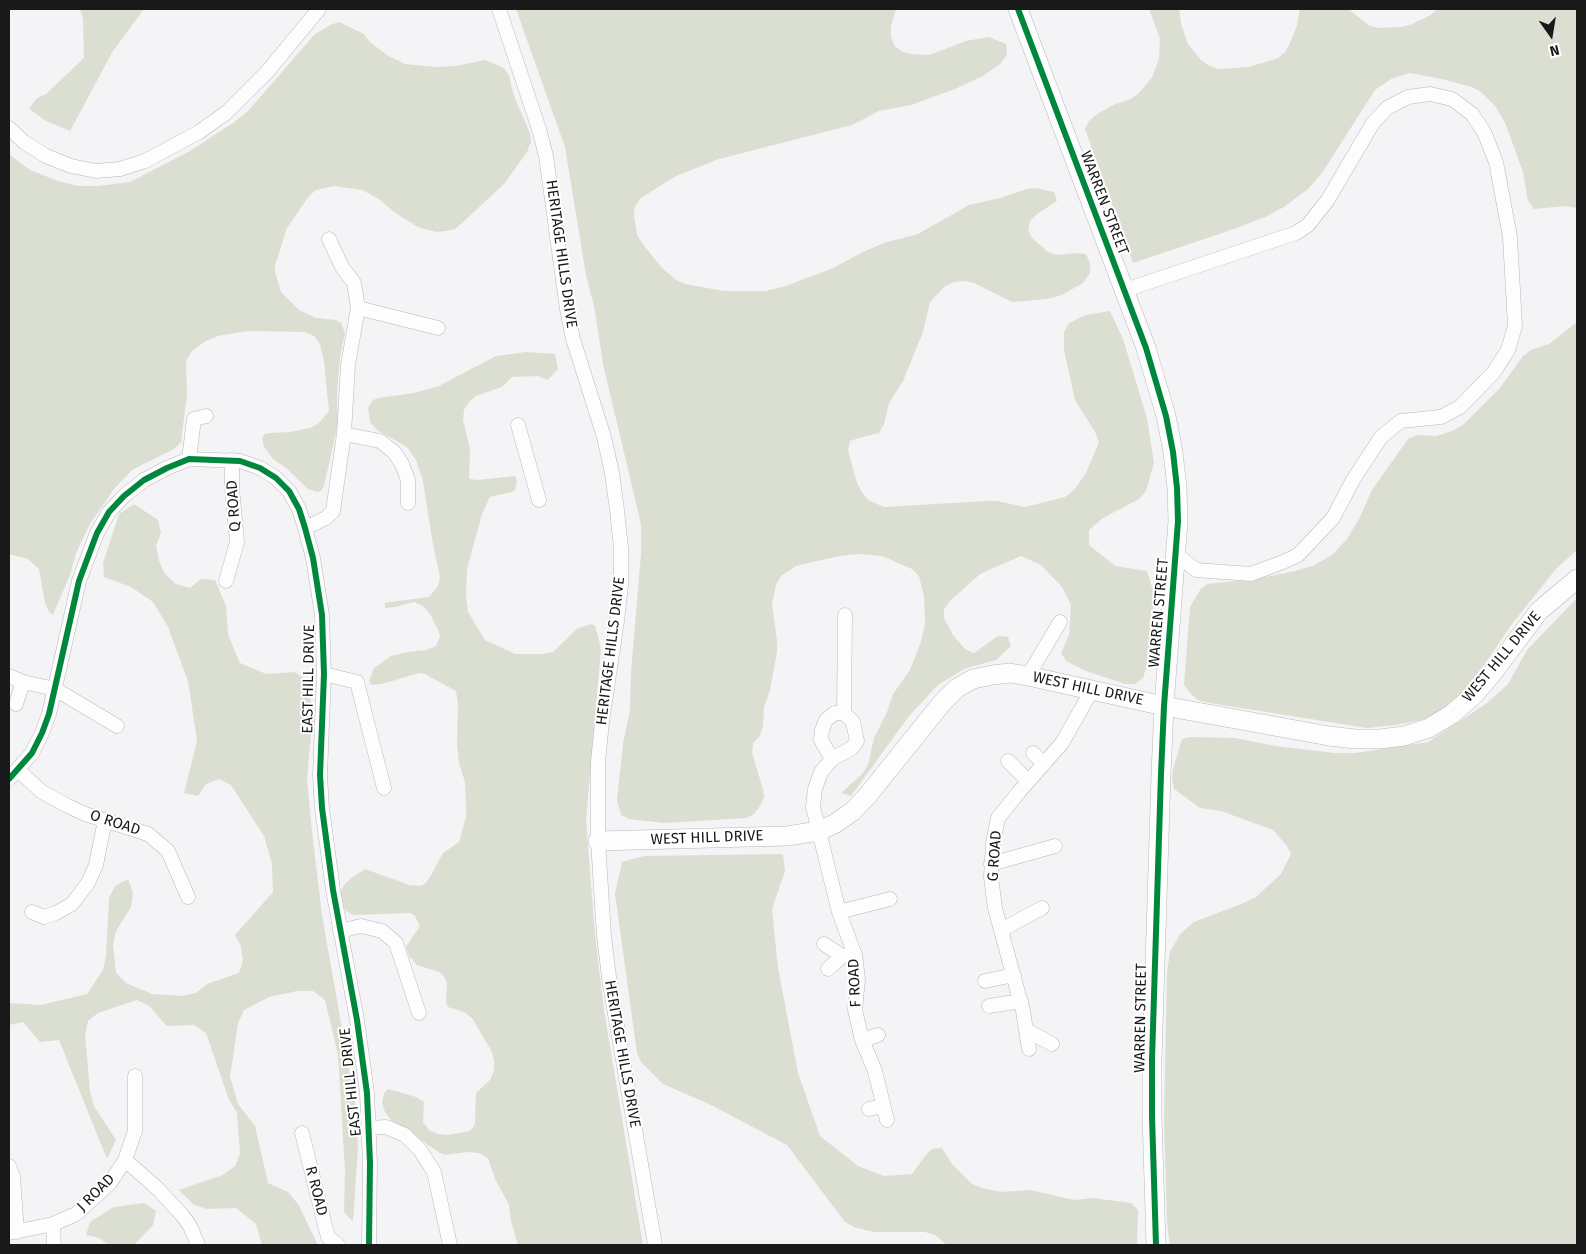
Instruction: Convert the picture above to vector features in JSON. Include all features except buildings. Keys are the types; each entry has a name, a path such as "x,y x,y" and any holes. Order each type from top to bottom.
{"street":[{"path":"9,128 24,142 46,156 71,166 96,171 120,169 145,161 199,132 226,113 267,72 290,42 320,9"},
{"name":"HERITAGE HILLS DRIVE","path":"499,9 539,129 546,156 567,309 575,347 604,438 612,473 617,510 621,548 621,585 598,762 598,841 604,936 610,985 655,1245"},
{"name":"WARREN STREET","path":"1018,9 1146,348 1166,416 1173,452 1177,488 1176,554 1164,706 1152,1059 1152,1134 1156,1245"},
{"path":"1124,290 1296,234 1308,226 1327,201 1373,123 1386,108 1408,97 1430,94 1452,100 1472,114 1484,132 1496,162 1510,236 1515,326 1508,350 1494,372 1460,406 1441,417 1401,421 1381,437 1353,480 1333,518 1298,555 1251,574 1196,570 1176,554"},
{"path":"305,528 326,518 333,512 344,434 348,365 358,308 354,283 342,267 329,239"},
{"path":"358,308 438,328"},
{"path":"189,459 194,419 206,416"},
{"path":"518,425 539,500"},
{"path":"344,434 380,441 394,452 402,464 408,480 408,503"},
{"name":"EAST HILL DRIVE","path":"13,774 32,753 42,733 49,714 79,582 97,533 110,512 124,496 167,468 189,459 240,461 260,468 276,478 289,491 305,528 313,558 322,615 324,674 320,740 320,784 326,846 359,1030 367,1092 370,1182 369,1245"},
{"name":"Q ROAD","path":"226,581 237,542 232,488 232,460"},
{"name":"WEST HILL DRIVE","path":"598,841 787,836 819,831 836,823 858,806 942,703 957,688 973,679 992,675 1010,673 1028,676 1164,706 1329,736 1355,739 1380,739 1404,736 1429,728 1452,714 1473,696 1539,611 1577,579"},
{"path":"844,713 845,615"},
{"path":"1028,676 1060,622"},
{"path":"324,674 357,682 384,788"},
{"path":"9,676 23,682 55,689 117,726"},
{"path":"16,704 23,682"},
{"name":"G ROAD","path":"1029,1049 1021,1001 995,908 991,877 992,842 998,818 1062,743 1092,690"},
{"path":"836,713 844,713 853,722 857,741 852,748 832,759 821,740 822,730 826,720 836,713"},
{"path":"1033,753 1044,764"},
{"name":"F ROAD","path":"832,759 821,772 815,789 813,807 819,831 826,886 839,912 848,956 858,979 855,1010 862,1040 880,1070 885,1113 869,1109"},
{"path":"1008,761 1028,781"},
{"name":"O ROAD","path":"13,774 68,806 148,834 168,850 188,897"},
{"path":"32,912 44,918 72,904 88,883 96,865 104,820"},
{"path":"991,864 1055,846"},
{"path":"839,912 890,899"},
{"path":"1001,930 1042,908"},
{"path":"340,931 361,926 382,931 396,943 419,1014"},
{"path":"824,944 848,956"},
{"path":"828,969 848,956"},
{"path":"984,981 1014,975"},
{"path":"990,1006 1021,1001"},
{"path":"1026,1030 1052,1044"},
{"path":"862,1040 878,1035"},
{"name":"J ROAD","path":"13,1233 53,1224 76,1214 110,1183 125,1160 134,1131 135,1076"},
{"path":"369,1128 386,1127 404,1136 420,1150 434,1172 450,1245"},
{"name":"R ROAD","path":"302,1133 328,1237 338,1245"},
{"path":"125,1160 158,1189 182,1214 190,1226 198,1245"},
{"path":"9,1166 13,1177 13,1233"},
{"path":"53,1224 54,1245"}],"shaded area":[{"path":"80,9 144,9 113,51 70,131 46,121 29,109 36,99 46,94 84,58 83,19"},
{"path":"516,9 896,9 891,26 891,36 894,45 901,51 910,54 929,55 966,41 989,37 1006,44 1007,55 1000,64 983,76 955,89 911,105 879,111 852,125 719,159 676,176 641,198 635,206 634,216 637,234 661,267 676,280 685,284 724,291 766,291 786,286 833,268 884,243 918,234 969,205 1027,189 1036,188 1054,192 1057,201 1030,221 1028,230 1033,239 1048,252 1057,255 1086,254 1090,263 1090,273 1083,283 1062,295 1047,299 1012,302 974,283 965,281 954,282 944,287 930,302 923,332 903,381 889,403 884,424 879,433 850,441 848,450 857,483 862,492 868,500 884,507 997,501 1025,507 1065,497 1074,490 1086,473 1099,442 1075,400 1064,350 1064,332 1069,323 1077,319 1086,315 1110,311 1123,339 1147,418 1154,463 1146,491 1139,499 1103,518 1089,530 1089,545 1115,566 1147,571 1153,591 1152,649 1143,678 1135,684 1125,684 1086,671 1066,661 1061,653 1069,635 1071,605 1062,587 1041,565 1021,556 980,574 950,601 944,609 944,618 953,635 965,649 974,653 998,636 1008,637 1011,646 996,660 964,669 938,685 909,716 851,796 841,793 862,774 868,765 874,738 887,712 893,694 910,670 921,642 925,624 924,596 919,576 912,569 882,556 859,554 839,556 796,566 781,576 776,585 772,604 777,652 770,690 764,707 763,726 760,736 753,743 752,753 763,789 764,797 760,806 754,814 746,818 664,823 629,819 621,815 617,800 623,744 630,710 631,673 641,554 641,524 603,364 565,147"},
{"path":"1149,9 1179,9 1181,24 1188,44 1201,60 1219,69 1249,67 1278,58 1285,52 1290,43 1297,25 1300,9 1348,9 1370,26 1379,28 1410,25 1429,16 1438,9 1577,9 1577,208 1566,206 1534,209 1528,201 1523,172 1506,125 1496,107 1481,92 1472,87 1410,73 1391,79 1375,90 1322,173 1308,189 1284,207 1237,228 1133,263 1085,129 1089,121 1096,115 1113,105 1131,99 1139,93 1152,77 1159,59 1160,38"},
{"path":"339,22 364,34 370,42 387,55 405,64 436,67 455,66 485,60 504,68 509,76 514,96 530,133 531,142 527,152 504,184 455,229 446,231 436,232 418,227 394,212 379,199 362,190 334,186 316,190 309,196 287,228 275,265 275,272 281,292 299,310 316,318 336,320 341,323 345,333 338,381 338,424 324,486 321,491 317,492 308,489 286,468 273,459 264,447 262,438 265,434 310,428 319,423 329,411 324,362 320,344 314,336 305,332 248,331 218,336 204,342 192,351 186,361 187,395 181,442 174,449 132,470 114,489 90,524 76,553 70,575 53,615 49,612 45,603 39,569 28,559 9,554 9,154 30,170 58,181 78,186 98,186 130,182 190,151 233,123 249,110 314,35"},
{"path":"1577,322 1577,550 1556,569 1512,624 1454,705 1426,719 1367,728 1210,703 1198,700 1190,693 1184,685 1190,607 1200,590 1207,584 1256,579 1295,571 1315,565 1333,554 1347,539 1359,519 1372,490 1408,439 1417,435 1436,436 1463,425 1500,388 1523,356 1531,350 1549,344"},
{"path":"526,352 555,354 558,369 548,380 538,376 512,377 502,387 476,396 464,410 463,420 470,449 469,479 478,480 515,476 517,481 515,490 490,497 482,514 467,569 466,596 468,612 485,640 515,654 553,652 578,628 591,624 595,626 599,640 601,650 586,820 595,935 604,1010 643,1245 518,1245 511,1221 509,1205 495,1179 488,1158 479,1153 467,1152 445,1155 391,1120 385,1112 382,1103 384,1093 388,1089 416,1097 424,1102 423,1122 429,1130 438,1134 448,1135 469,1131 475,1124 476,1093 490,1080 494,1071 494,1060 491,1050 472,1018 464,1012 448,1007 446,1003 447,983 443,975 417,965 409,956 406,947 420,926 415,916 411,913 353,915 345,910 341,901 341,891 344,885 365,869 409,885 420,886 425,884 443,853 459,842 466,817 465,782 459,763 457,743 458,704 456,691 425,674 419,673 382,684 372,685 369,681 374,668 391,656 427,650 436,646 440,637 439,632 430,614 423,606 414,602 385,608 385,603 429,597 438,586 440,576 423,481 416,460 407,447 377,430 370,422 368,408 373,400 378,398 414,393 439,386 496,356"},
{"path":"134,504 158,520 161,533 156,546 159,561 165,574 176,584 190,588 201,579 215,580 226,606 228,635 240,663 266,674 295,672 307,681 315,721 311,735 307,779 311,822 322,915 355,1103 358,1148 353,1222 344,1212 345,1170 338,1055 325,1000 313,991 297,991 269,997 244,1010 238,1023 230,1077 238,1104 255,1126 268,1183 288,1192 298,1204 318,1245 262,1245 256,1224 236,1208 207,1209 194,1205 179,1190 223,1175 235,1166 240,1154 237,1112 229,1100 206,1033 194,1025 167,1026 149,1006 137,1000 98,1013 88,1021 85,1035 90,1091 94,1106 116,1140 107,1159 59,1040 40,1042 23,1022 9,1025 9,1003 41,1005 87,994 103,970 106,956 109,898 115,886 128,879 133,893 131,907 116,931 113,945 116,973 126,983 152,994 182,996 196,993 207,984 239,973 243,960 241,946 235,935 273,892 272,864 264,836 231,785 219,779 206,784 198,796 184,793 197,741 188,681 168,627 153,602 131,587 104,577 103,563 119,514"},
{"path":"1577,598 1577,1245 1170,1245 1167,1222 1164,1120 1167,972 1170,952 1180,934 1194,922 1256,897 1281,874 1291,854 1287,846 1273,830 1221,811 1200,808 1174,789 1173,769 1182,739 1190,737 1235,738 1275,746 1335,753 1355,753 1428,742 1487,703 1508,684 1527,650"},
{"path":"783,854 785,871 772,909 778,968 798,1073 820,1136 858,1166 884,1176 912,1174 932,1149 942,1148 952,1164 972,1184 982,1188 1001,1192 1031,1190 1074,1200 1093,1198 1131,1203 1138,1210 1137,1245 947,1245 935,1235 925,1232 874,1232 854,1227 845,1222 787,1145 711,1105 663,1084 641,1062 637,1053 615,894 622,862 644,856"},
{"path":"144,1203 156,1211 153,1225 134,1245 109,1245 99,1238 86,1235 90,1222 114,1207"}],"cycle path":[{"path":"1018,9 1146,348 1166,416 1173,452 1178,521 1164,706 1152,1059 1156,1245"},
{"path":"9,779 32,753 42,733 49,714 79,581 97,533 109,512 124,496 144,480 189,459 240,461 260,468 276,478 289,491 299,509 313,558 322,615 324,674 320,775 322,808 333,890 357,1020 367,1093 370,1163 369,1245"}]}
